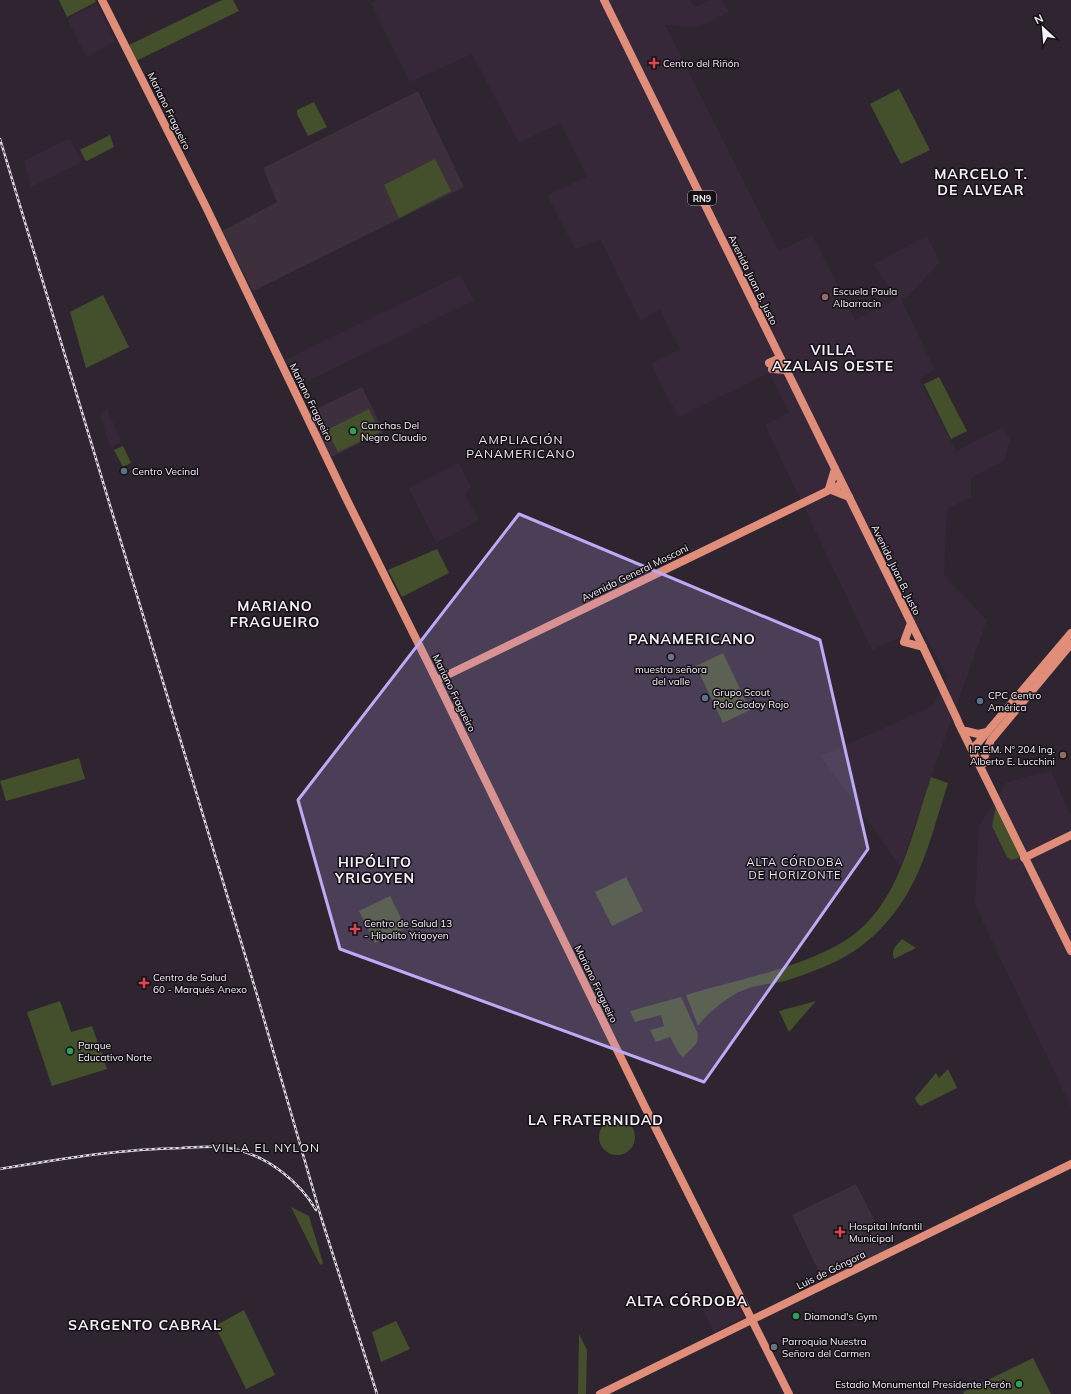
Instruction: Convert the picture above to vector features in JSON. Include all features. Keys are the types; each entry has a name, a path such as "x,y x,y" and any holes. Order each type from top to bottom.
{"main road":[{"name":"Mariano Fragueiro","path":"102,0 213,222 342,490 437,680 645,1107 789,1394"},
{"name":"Avenida Juan B. Justo","path":"604,0 958,718 962,722 973,749 1026,857 1071,945"},
{"path":"781,360 771,366 786,370"},
{"path":"835,469 828,490 849,497"},
{"name":"Avenida General Mosconi","path":"437,680 842,484"},
{"path":"911,623 904,642 923,646"},
{"path":"973,749 1071,633"},
{"path":"982,765 986,749 991,740 1071,644"},
{"name":"Avenida Juan B. Justo","path":"958,718 958,724 982,765 1071,951"},
{"path":"966,731 978,734 988,731"},
{"path":"1026,857 1071,835"},
{"name":"Luis de Góngora","path":"600,1394 1071,1164"}],"highlighted area":[{"path":"519,514 820,640 868,849 704,1082 340,949 298,800"}],"shaded area":[{"path":"376,0 691,0 694,7 711,0 721,0 729,12 698,27 665,25 779,251 812,235 855,320 897,299 873,264 927,236 940,262 908,296 901,299 935,370 920,379 956,451 1003,427 1010,440 1004,461 971,478 971,497 947,509 944,575 987,620 931,777 901,867 821,756 933,706 948,677 921,628 872,650 765,425 789,413 769,373 678,417 651,364 680,349 660,310 640,320 600,239 575,249 547,195 587,177 560,123 519,143 472,54 410,82 371,3"},
{"path":"97,4 115,42 86,57 67,18"},
{"path":"418,91 464,187 253,291 222,231 277,202 263,168"},
{"path":"67,139 70,140 81,160 80,163 31,187 24,161"},
{"path":"460,275 474,300 298,386 285,360"},
{"name":"Canchas Del Negro Claudio","path":"362,387 384,432 331,457 309,412"},
{"path":"107,410 122,441 110,448 100,414"},
{"path":"459,463 471,487 465,494 479,520 436,543 409,488"},
{"path":"1051,771 1071,816 1071,1107 975,905 979,826 1007,782"},
{"name":"Hospital Infantil Municipal","path":"856,1184 889,1249 823,1281 792,1215"},
{"path":"733,1295 744,1317 714,1332 703,1310"}],"green space":[{"path":"59,0 95,0 96,2 67,17"},
{"path":"222,0 233,0 239,11 136,61 129,45"},
{"path":"899,89 930,150 901,164 870,104"},
{"path":"314,102 327,127 308,136 297,114 297,110"},
{"path":"110,135 114,147 87,161 85,160 80,150"},
{"path":"435,159 451,191 399,218 384,185"},
{"path":"103,295 129,347 86,368 70,312"},
{"path":"939,377 967,431 951,439 924,384"},
{"name":"Canchas Del Negro Claudio","path":"369,409 380,432 338,452 327,430"},
{"path":"123,446 131,463 123,467 114,450"},
{"path":"437,549 449,573 402,597 388,570"},
{"path":"723,653 750,710 723,723 696,666"},
{"path":"79,758 85,779 6,801 0,781"},
{"path":"931,777 948,783 928,847 918,872 908,893 888,921 863,945 846,956 812,972 785,981 742,990 728,998 714,1009 698,1026 686,995 789,966 829,950 846,940 869,921 879,909 894,883 912,838"},
{"path":"996,806 1020,856 1018,858 1011,860 1007,857 992,826"},
{"path":"626,877 643,911 612,926 595,892"},
{"path":"390,896 406,928 375,943 359,911"},
{"path":"902,939 916,948 894,959 893,950"},
{"path":"681,997 698,1034 697,1043 683,1057 678,1052 670,1037 656,1042 650,1030 664,1026 661,1015 635,1022 630,1011"},
{"name":"Parque Educativo Norte","path":"60,1001 71,1032 92,1026 107,1069 52,1086 27,1012"},
{"path":"816,1001 789,1032 779,1011"},
{"path":"948,1069 957,1088 921,1106 917,1103 915,1098 936,1073 939,1078"},
{"path":"617,1119 630,1124 635,1137 630,1150 617,1155 604,1150 599,1137 604,1124"},
{"path":"291,1207 309,1216 323,1263 321,1265 319,1263"},
{"path":"244,1310 275,1375 246,1389 215,1326"},
{"path":"396,1321 410,1349 381,1362 372,1332"},
{"path":"579,1334 587,1350 586,1394 578,1394"},
{"path":"1033,1358 1051,1394 964,1394 963,1392"}],"railway":[{"path":"0,139 257,995 321,1217 377,1394"},
{"path":"0,1169 113,1152 224,1147 250,1154 283,1172 301,1190 316,1210"}],"place":[{"name":"Centro del Riñón","path":"654,63"},
{"name":"Escuela Paula Albarracin","path":"825,297"},
{"name":"Canchas Del Negro Claudio","path":"353,431"},
{"name":"Centro Vecinal","path":"124,471"},
{"name":"muestra señora del valle","path":"671,657"},
{"name":"Grupo Scout Polo Godoy Rojo","path":"705,698"},
{"name":"CPC Centro América","path":"980,701"},
{"name":"I.P.E.M. Nº 204 Ing. Alberto E. Lucchini","path":"1063,755"},
{"name":"Centro de Salud 13 - Hipolito Yrigoyen","path":"355,929"},
{"name":"Centro de Salud 60 - Marqués Anexo","path":"144,983"},
{"name":"Parque Educativo Norte","path":"70,1051"},
{"name":"Hospital Infantil Municipal","path":"840,1232"},
{"name":"Diamond's Gym","path":"796,1316"},
{"name":"Parroquia Nuestra Señora del Carmen","path":"774,1347"},
{"name":"Estadio Monumental Presidente Perón","path":"1019,1384"}],"district":[{"name":"MARCELO T. DE ALVEAR","path":"981,182"},
{"name":"VILLA AZALAIS OESTE","path":"833,358"},
{"name":"AMPLIACIÓN PANAMERICANO","path":"521,446"},
{"name":"MARIANO FRAGUEIRO","path":"275,614"},
{"name":"PANAMERICANO","path":"692,639"},
{"name":"ALTA CÓRDOBA DE HORIZONTE","path":"795,868"},
{"name":"HIPÓLITO YRIGOYEN","path":"375,870"},
{"name":"LA FRATERNIDAD","path":"596,1120"},
{"name":"VILLA EL NYLON","path":"266,1147"},
{"name":"ALTA CÓRDOBA","path":"687,1301"},
{"name":"SARGENTO CABRAL","path":"145,1325"}]}
